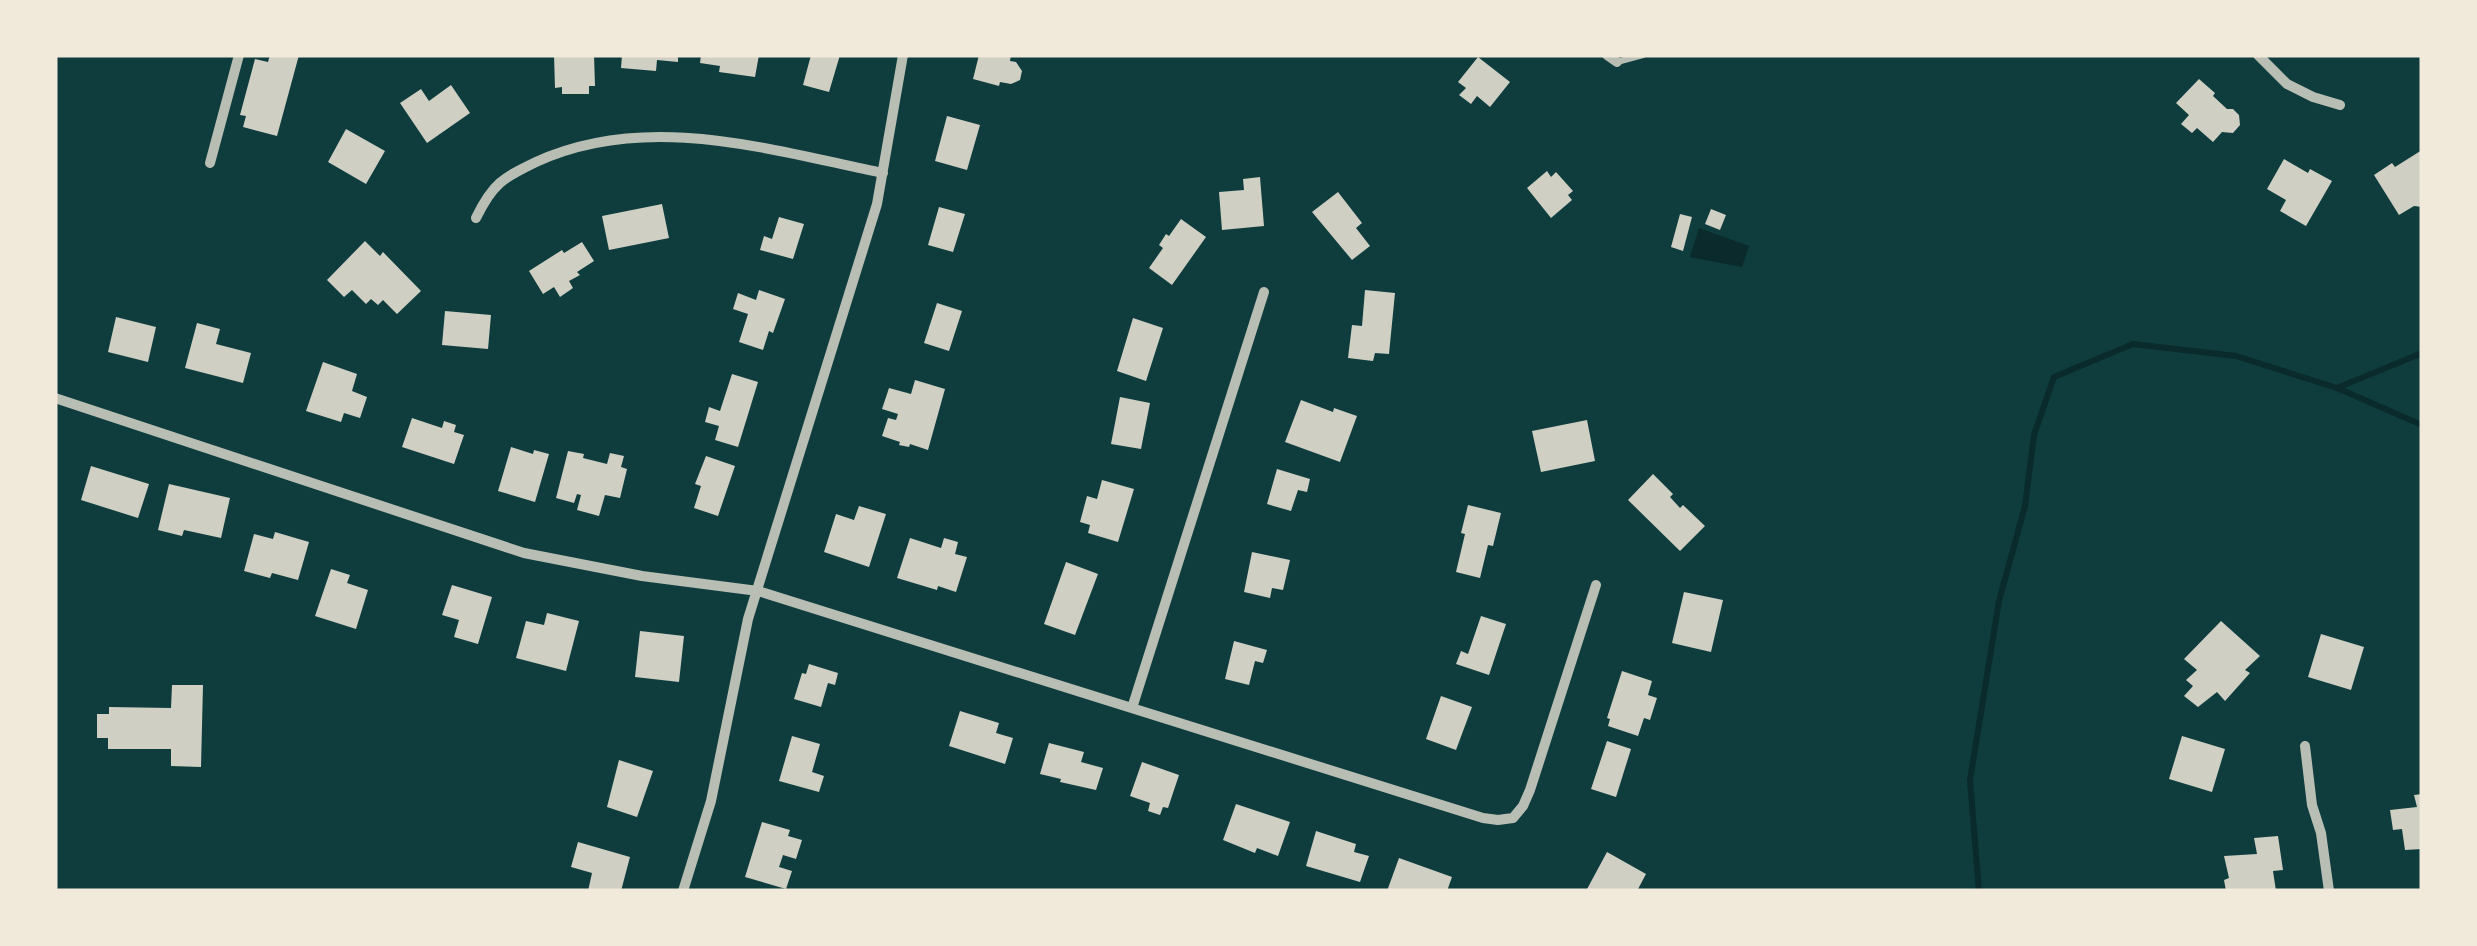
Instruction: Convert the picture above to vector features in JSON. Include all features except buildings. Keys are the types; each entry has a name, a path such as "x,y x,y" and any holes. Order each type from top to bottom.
{"street":[{"path":"210,163 239,55"},
{"path":"684,891 711,800 748,619 868,239 902,55"},
{"path":"2258,55 2287,84 2340,105"},
{"path":"476,218 486,196 504,177 554,154 626,137 698,138 883,173"},
{"path":"1132,708 1264,292"},
{"path":"55,398 524,553 642,576 758,591 1498,820 1513,818 1530,790 1596,585"},
{"path":"2306,746 2328,891"}],"lane":[{"path":"1612,58 1643,55"}],"water":[{"path":"1699,228 1749,246 1742,267 1690,257"}],"waterway":[{"path":"1979,891 1970,780 1999,601 2025,506 2034,435 2054,377 2133,344 2236,356 2337,388 2422,425"},
{"path":"2337,388 2422,353"}]}
